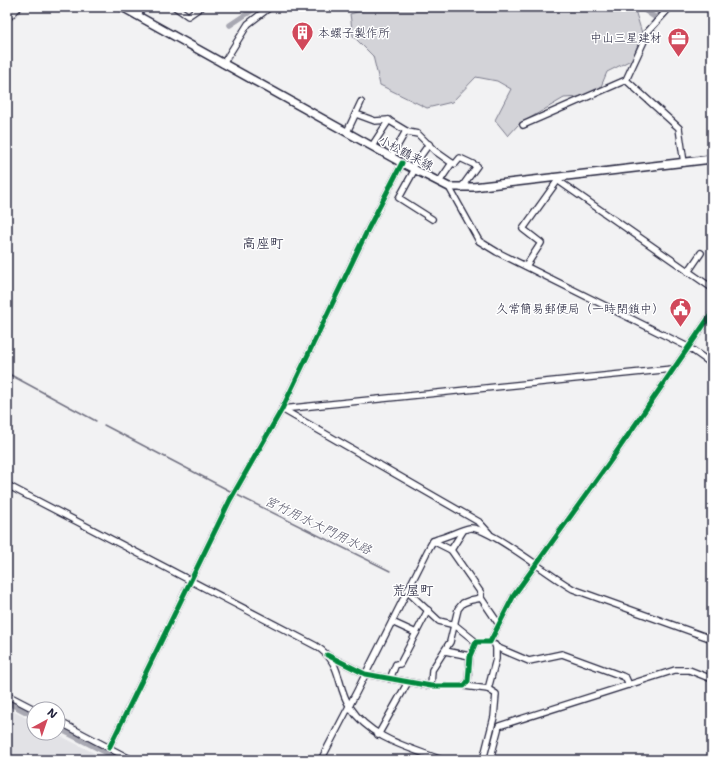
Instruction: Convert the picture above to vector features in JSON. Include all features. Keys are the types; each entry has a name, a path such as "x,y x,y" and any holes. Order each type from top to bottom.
{"main road":[{"name":"小松鶴来線","path":"122,7 391,157 448,187 461,188 555,179 712,159"}],"street":[{"path":"7,19 19,7"},
{"path":"137,16 143,7"},
{"path":"175,7 188,16 201,7"},
{"path":"223,64 248,24 269,7"},
{"path":"523,125 626,80 644,41 643,37 670,7"},
{"path":"626,80 679,128 684,163"},
{"path":"346,132 361,102"},
{"path":"356,114 375,121 389,120 406,131 418,134 452,164"},
{"path":"372,146 389,120"},
{"path":"391,157 406,131"},
{"path":"429,144 399,198 432,219"},
{"path":"439,182 452,164 455,164 460,158 477,166 461,188"},
{"path":"109,748 230,500 282,409 368,229 402,163"},
{"path":"526,266 541,243 523,229 555,179 712,288"},
{"path":"448,187 479,241 497,252 688,347 712,364"},
{"path":"688,272 701,253"},
{"path":"490,642 498,623 514,596 712,312"},
{"path":"282,409 672,369"},
{"path":"282,409 479,522 489,534"},
{"path":"7,485 316,646 334,662 349,706 359,719 378,735 442,760"},
{"path":"321,759 433,542 463,531 476,528 489,534 573,589 712,639"},
{"path":"451,550 463,531"},
{"path":"433,542 451,550 481,593 481,598 498,623"},
{"path":"407,591 439,620 455,624 476,642 490,642 529,661 562,654 622,676 626,678 629,685"},
{"path":"431,686 432,670 445,651 455,624 458,609 463,603 481,598"},
{"path":"390,679 396,664 400,664 428,610"},
{"path":"392,622 416,633"},
{"path":"464,686 468,680 470,656 476,642"},
{"path":"488,689 496,659 496,646"},
{"path":"445,651 470,656"},
{"path":"327,655 366,674 431,686 464,686 488,689 496,694 494,717 483,760"},
{"path":"490,760 499,726 675,670 689,670 712,679"},
{"path":"378,735 408,682"},
{"path":"7,695 26,705"},
{"path":"66,725 132,760"}],"shaded area":[{"path":"374,7 634,7 642,33 633,59 607,72 597,96 564,98 518,125 508,136 495,120 511,89 497,81 476,77 452,102 427,108 380,85 373,56 353,36 350,14"},
{"path":"7,708 26,718 26,741 66,741 66,739 96,754 93,760 7,760"}],"waterway":[{"path":"230,25 257,7"},
{"path":"640,7 656,18 666,7"},
{"name":"宮竹用水大門用水路","path":"7,373 96,421"},
{"name":"宮竹用水大門用水路","path":"104,425 232,492"},
{"name":"宮竹用水大門用水路","path":"237,495 390,571"},
{"path":"7,702 26,712"},
{"path":"66,732 121,760"}],"cycle path":[{"path":"109,748 230,500 282,409 368,229 402,163"},
{"path":"327,655 365,674 431,686 464,686 468,681 470,656 476,642 490,642 514,595 611,460 712,313"}],"place":[{"name":"本螺子製作所","path":"302,52"},
{"name":"中山三星建材","path":"678,58"},
{"name":"久常簡易郵便局（一時閉鎖中）","path":"680,328"}],"district":[{"name":"高座町","path":"263,243"},
{"name":"荒屋町","path":"413,590"}]}
